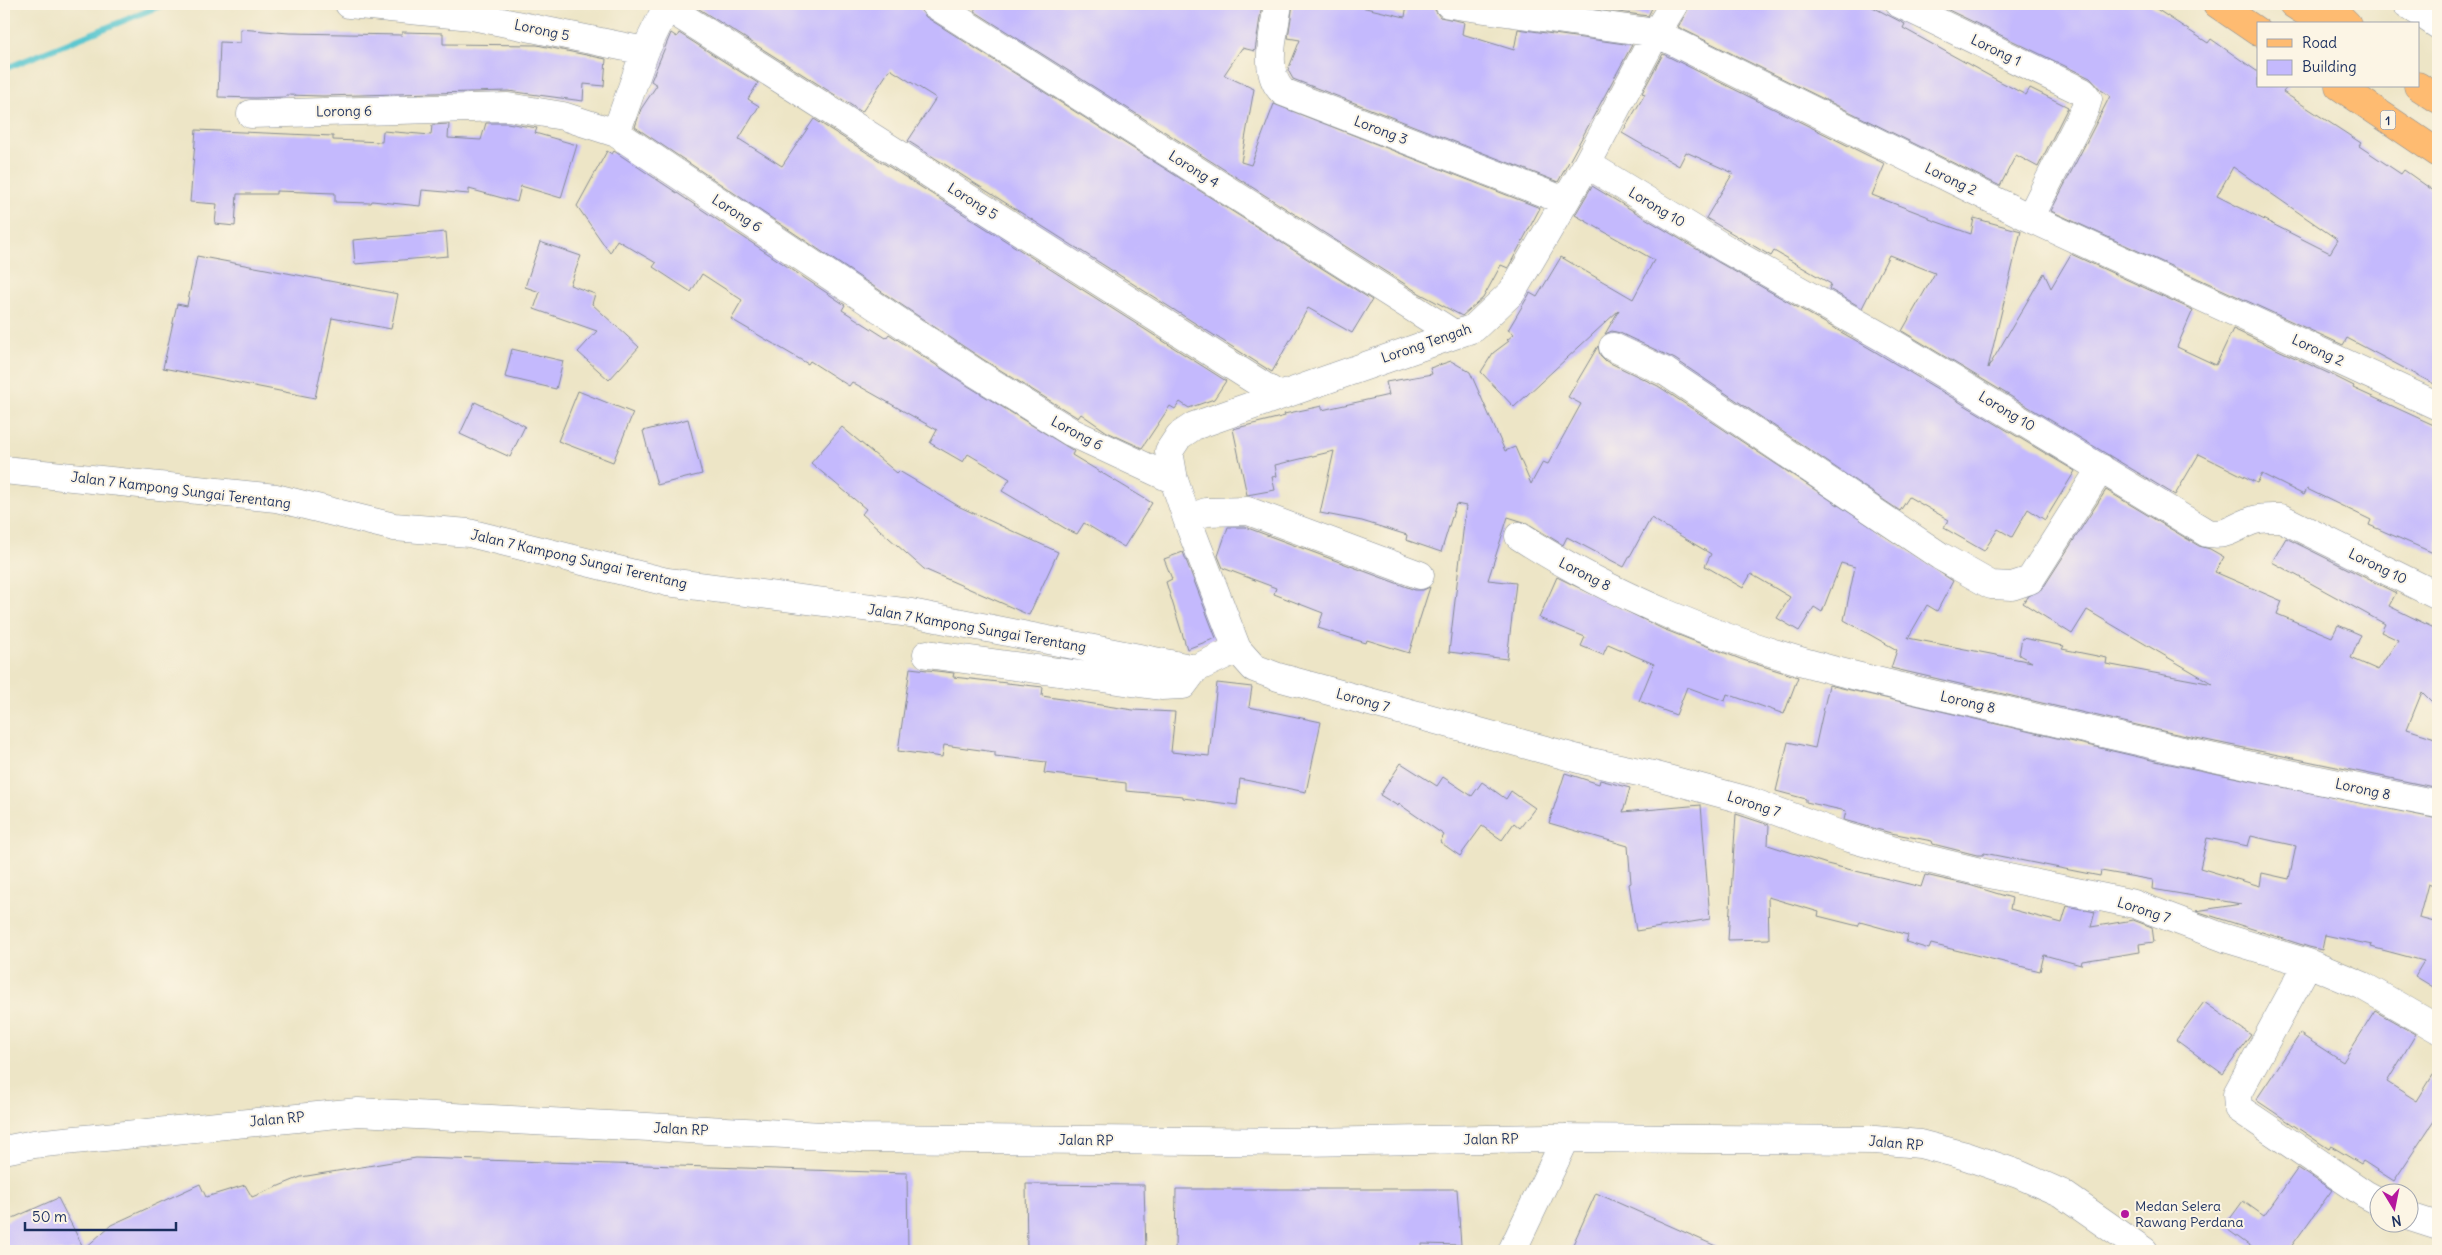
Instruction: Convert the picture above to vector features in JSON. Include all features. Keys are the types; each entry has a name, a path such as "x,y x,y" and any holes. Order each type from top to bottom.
{"main road":[{"path":"2217,4 2257,30"},
{"path":"2239,4 2257,30"},
{"path":"2293,4 2321,22"},
{"path":"2328,4 2345,22"},
{"path":"2420,87 2438,99"},
{"name":"1","path":"2342,88 2438,153"}],"street":[{"name":"Lorong 5","path":"349,4 472,16 645,52"},
{"name":"Lorong 4","path":"934,4 1454,334"},
{"name":"Lorong 3","path":"1278,4 1271,71 1275,85 1283,92 1565,201"},
{"name":"Lorong 2","path":"1449,4 1656,33 2030,218 2438,406"},
{"name":"Lorong Tengah","path":"1174,480 1169,450 1179,436 1194,426 1278,395 1474,328 1512,292 1587,164 1656,33 1674,4"},
{"name":"Lorong 1","path":"1900,4 2083,92 2088,99 2085,109 2030,218"},
{"path":"2407,4 2438,25"},
{"name":"Lorong 5","path":"668,5 1278,395"},
{"path":"616,133 645,52 668,5"},
{"name":"Lorong 6","path":"251,114 508,107 563,116 616,133 976,373 1071,432 1174,480"},
{"name":"Lorong 10","path":"1587,164 1726,248 1884,338 2207,533 2222,535 2251,521 2281,518 2438,596"},
{"path":"1612,347 1666,372 1940,556 1991,585 2012,586 2030,580 2101,468"},
{"name":"Jalan 7 Kampong Sungai Terentang","path":"4,470 276,498 394,526 469,533 667,582 911,613 1194,669"},
{"name":"Lorong 7","path":"1174,480 1237,649 1254,668 1278,677 1586,760 1653,775 1749,801 1846,837 1906,854 1985,874 2134,904 2224,938 2308,963 2363,986 2438,1029"},
{"path":"1187,519 1206,512 1248,511 1420,575"},
{"name":"Lorong 8","path":"1520,536 1559,561 1601,583 1699,627 1828,669 2126,739 2438,804"},
{"path":"927,654 1161,686 1183,685 1194,669 1237,649"},
{"path":"2308,963 2237,1094 2238,1108 2370,1197"},
{"name":"Jalan RP","path":"4,1150 34,1144 358,1112 862,1138 1303,1142 1566,1138 1875,1140 1920,1144 1966,1156 2018,1174 2061,1194 2144,1251"},
{"path":"1512,1251 1566,1138"},
{"path":"2420,1220 2438,1226"}],"building":[{"path":"698,4 911,4 920,9 926,17 1372,300 1352,333 1308,308 1272,372 908,141 936,98 890,69 862,112 696,7"},
{"path":"978,4 1262,4 1255,51 1242,48 1224,75 1254,89 1241,162 1251,165 1274,104 1540,208 1508,268 1501,265 1483,298 1462,316 1419,293 974,11"},
{"path":"1293,4 1348,4 1405,17 1407,4 1430,8 1431,4 1434,4 1435,10 1440,17 1464,22 1462,34 1514,50 1518,29 1632,45 1558,182 1293,79 1288,70 1300,40 1288,38"},
{"path":"1560,4 1654,4 1648,16"},
{"path":"1691,4 1867,4 1905,24 1903,28 2026,95 2030,88 2068,107 2038,167 2016,155 2000,186 1678,27"},
{"path":"1936,4 2149,4 2208,43 2211,39 2257,71 2257,88 2286,88 2283,92 2361,143 2359,146 2401,174 2404,170 2438,194 2438,386 2347,338 2343,345 2051,211 2110,96 2101,90 2090,78","holes":["2233,167 2338,240 2330,253 2217,196"]},
{"path":"240,29 289,33 402,35 402,32 443,33 443,44 537,45 606,59 604,86 584,84 583,101 508,91 323,96 286,95 286,97 255,98 218,97 220,42 240,43"},
{"path":"671,33 677,37 679,33 758,83 748,99 759,106 739,139 782,166 814,119 1226,381 1214,399 1189,408 1180,402 1175,409 1170,406 1142,448 1107,432 1081,414 1078,418 984,360 635,127 641,109 657,85 651,81"},
{"path":"1663,54 1885,164 1872,195 1971,234 1974,218 2021,231 1988,368 2044,273 2051,288 2071,254 2193,310 2177,347 2216,365 2233,329 2438,427 2438,555 2369,525 2371,520 2307,489 2304,495 2262,474 2257,483 2199,454 2175,495 1902,331 1935,273 1889,255 1862,308 1829,289 1831,284 1774,251 1771,256 1706,218 1733,173 1686,152 1679,166 1622,133 1645,94 1642,93"},
{"path":"486,123 507,123 537,128 535,133 577,145 561,198 521,186 517,202 469,189 469,194 422,190 420,206 372,201 371,203 335,202 335,193 276,191 276,194 237,194 235,226 215,224 217,204 190,202 196,130 333,136 333,140 382,142 383,131 431,135 432,125 449,124 448,138 481,140"},
{"path":"607,151 612,154 614,151 845,305 842,310 886,338 889,334 968,386 1074,451 1072,455 1152,503 1124,547 1084,523 1077,534 1068,530 1002,491 1010,479 968,454 963,462 930,443 937,430 852,382 849,386 810,361 808,364 731,319 742,300 702,274 691,292 653,267 656,263 617,240 610,253 577,206"},
{"path":"1592,186 2075,471 2045,520 2028,509 2012,537 1998,529 1984,551 1944,528 1949,520 1909,497 1900,511 1675,359 1620,333 1612,331 1605,334 1619,310 1514,407 1481,372 1493,353 1509,341 1507,340 1514,334 1508,330 1530,293 1537,297 1561,257 1633,299 1654,260 1575,215"},
{"path":"446,232 448,256 355,264 353,240"},
{"path":"540,242 581,256 570,285 595,294 592,304 639,347 609,380 578,352 597,331 534,309 540,292 525,287"},
{"path":"197,256 398,294 391,329 332,318 315,398 163,368 177,304 187,306"},
{"path":"1598,346 1600,355 1606,361 1658,386 1953,581 1937,611 1927,605 1908,638 2032,662 2019,655 2022,638 2064,646 2062,649 2107,658 2106,664 2213,684 2087,610 2072,634 2023,603 2027,597 2043,588 2106,490 2199,546 2210,549 2224,557 2215,572 2282,601 2277,614 2332,637 2338,625 2361,635 2351,658 2378,670 2398,640 2381,632 2385,624 2272,562 2286,538 2396,593 2389,606 2438,630 2438,708 2422,692 2407,729 2438,739 2438,788 2167,732 1891,668 1897,650 1844,620 1855,567 1841,563 1822,612 1814,607 1799,631 1777,618 1790,597 1751,574 1743,588 1705,566 1711,554 1651,518 1624,567 1567,537 1563,545 1527,523 1508,517 1488,580 1516,583 1507,659 1449,652 1466,506 1456,504 1441,552 1406,540 1407,535 1362,521 1320,513 1334,451 1275,465 1277,476 1272,477 1275,490 1247,495 1233,429 1285,416 1284,414 1322,406 1322,410 1389,395 1386,382 1432,374 1430,368 1451,361 1470,372 1505,451 1515,447 1531,484 1543,462 1548,464 1581,404 1568,397"},
{"path":"512,349 563,361 556,389 505,377"},
{"path":"578,391 633,413 613,462 558,441"},
{"path":"475,402 525,426 510,457 460,434"},
{"path":"688,419 702,474 657,485 643,431"},
{"path":"842,427 897,473 899,471 960,507 1058,552 1029,615 924,569 862,514 866,509 811,463"},
{"path":"1228,527 1245,527 1415,590 1423,590 1430,587 1409,653 1367,640 1366,643 1318,628 1323,613 1274,594 1276,588 1223,568 1218,556"},
{"path":"1183,552 1216,638 1187,649 1166,582 1172,579 1164,559"},
{"path":"1557,577 1663,629 1743,660 1798,677 1784,714 1727,694 1725,701 1687,687 1676,715 1639,701 1654,664 1608,644 1603,655 1581,646 1585,637 1539,618"},
{"path":"910,668 954,673 953,677 1043,687 1042,696 1133,710 1175,712 1171,752 1209,756 1217,683 1252,687 1249,707 1321,722 1306,792 1240,779 1237,805 1183,798 1183,796 1126,791 1126,783 1044,773 1046,762 995,756 995,752 944,745 942,757 898,751"},
{"path":"1829,685 2160,762 2438,819 2438,888 2428,884 2419,918 2438,923 2438,990 2415,976 2424,961 2371,947 2372,945 2325,935 2322,950 2196,911 2241,904 2152,889 2153,880 2101,871 2100,876 1984,853 1983,855 1977,855 1933,844 1932,841 1891,833 1844,820 1846,811 1806,802 1806,799 1776,791 1788,742 1815,748","holes":["2251,836 2296,846 2289,879 2262,873 2260,886 2200,868 2207,838 2248,846"]},
{"path":"1401,763 1437,786 1443,777 1472,796 1482,782 1506,799 1511,791 1535,808 1520,828 1514,823 1502,840 1482,826 1460,856 1440,842 1444,835 1399,804 1398,806 1380,795"},
{"path":"1565,773 1599,784 1600,780 1630,788 1623,812 1701,805 1710,919 1636,931 1629,884 1631,883 1628,846 1549,823"},
{"path":"1736,814 1769,825 1768,845 1827,864 1921,887 1925,875 1969,885 2012,898 2010,909 2062,923 2067,906 2095,912 2091,927 2133,920 2152,927 2154,942 2139,944 2140,952 2082,961 2081,965 2044,955 2040,971 1931,944 1929,949 1906,942 1908,935 1860,922 1858,926 1818,916 1819,912 1768,897 1769,939 1728,940"},
{"path":"2204,1002 2251,1035 2223,1074 2176,1040"},
{"path":"2375,1011 2416,1034 2387,1082 2417,1101 2438,1067 2438,1115 2394,1181 2363,1161 2361,1164 2331,1146 2329,1149 2256,1100 2300,1034 2343,1062"},
{"path":"416,1158 907,1173 908,1251 4,1251 4,1222 58,1198 84,1249 111,1225 200,1184 206,1197 245,1185 252,1197 301,1177"},
{"path":"2298,1168 2332,1190 2288,1251 2257,1251 2224,1227 2243,1201 2264,1216"},
{"path":"1026,1184 1144,1185 1146,1251 1027,1251"},
{"path":"1176,1189 1457,1189 1461,1245 1422,1244 1422,1251 1175,1251"},
{"path":"1596,1193 1727,1251 1570,1251"}],"waterway":[{"path":"4,69 165,4"}],"place":[{"name":"Medan Selera Rawang Perdana","path":"2125,1214"}]}
